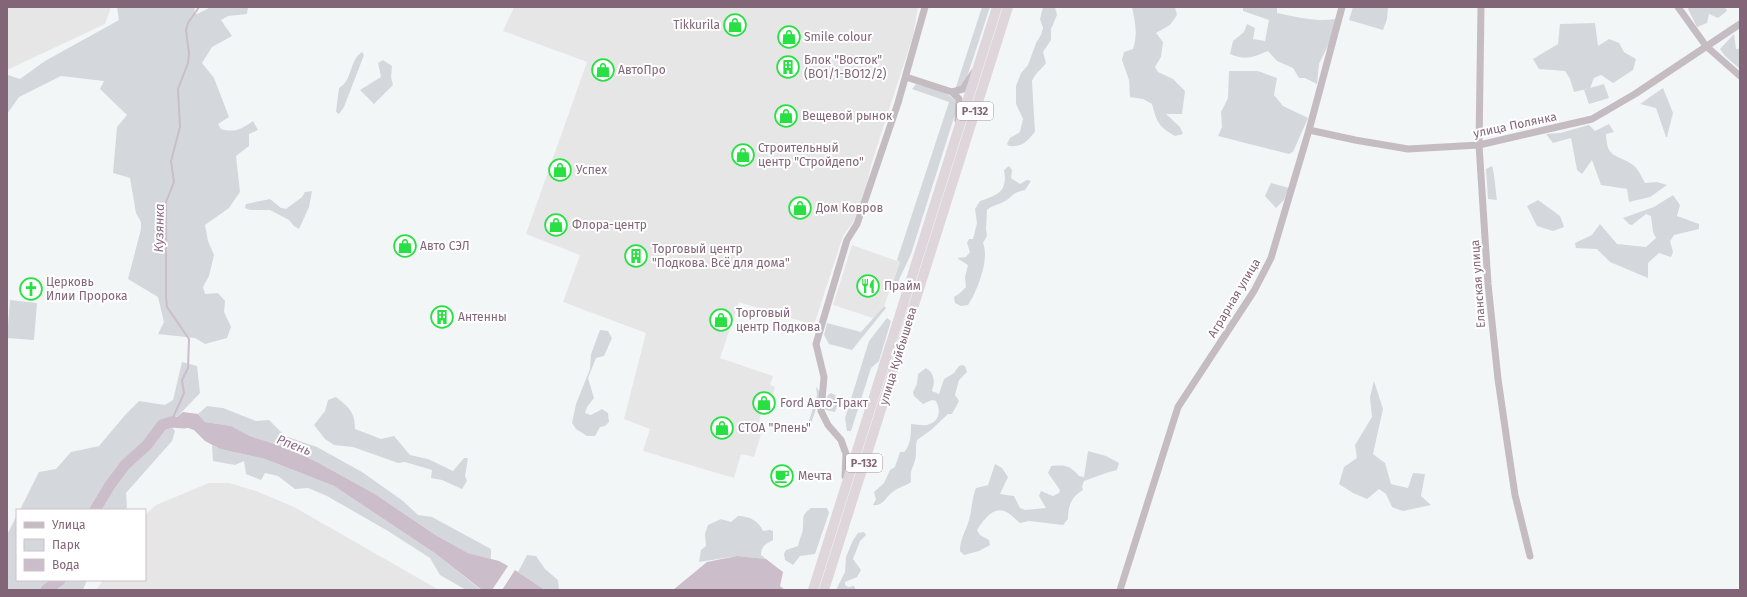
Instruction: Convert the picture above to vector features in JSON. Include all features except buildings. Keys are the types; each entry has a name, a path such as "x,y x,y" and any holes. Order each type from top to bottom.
{"highway":[{"name":"улица Куйбышева","path":"813,590 997,7"},
{"name":"улица Куйбышева","path":"824,590 1008,7"}],"street":[{"path":"841,501 847,469 846,454 838,436 828,425 821,411 824,377 816,344 847,240 857,224 906,77 925,7"},
{"name":"Аграрная улица","path":"1120,590 1178,407 1254,291 1271,258 1309,130 1342,7"},
{"name":"Еланская улица","path":"1481,7 1479,145 1488,284 1496,364 1515,495 1530,556"},
{"path":"1678,7 1706,46 1740,76"},
{"name":"улица Полянка","path":"1309,130 1408,149 1479,145 1592,119 1635,94 1740,24"},
{"path":"952,92 962,89 976,69 982,56"},
{"path":"906,77 952,92 959,99 958,119 954,144"}],"shaded area":[{"path":"7,7 111,7 105,24 7,70"},
{"path":"514,7 918,7 913,36 871,165 867,185 854,221 843,236 814,325 739,302 720,358 773,376 770,385 775,387 768,409 763,408 759,420 761,421 760,424 764,425 754,457 741,454 734,478 643,451 650,429 624,419 646,333 563,302 580,255 526,234 587,62 503,31"},
{"path":"852,245 900,262 884,306 873,318 833,305"},
{"path":"209,483 229,483 256,491 294,507 439,590 96,590 102,581 146,581 146,514 156,505"}],"green space":[{"path":"117,7 195,7 194,14 197,14 211,7 248,7 247,14 228,16 221,20 232,36 212,47 202,63 214,78 229,117 218,124 221,129 230,131 238,130 253,121 258,130 249,134 249,146 236,156 240,192 229,208 205,225 208,241 214,255 209,276 203,287 205,294 218,293 225,301 224,312 231,327 227,338 205,344 195,338 158,334 164,322 158,297 128,279 141,229 141,222 136,213 130,178 113,173 117,127 127,115 100,89 104,81 61,76 19,97 7,114 7,71 8,75 20,79 45,61 119,20"},
{"path":"982,7 990,7 966,80 960,87 956,87"},
{"path":"1043,7 1055,7 1057,15 1051,29 1051,40 1043,52 1046,63 1032,81 1035,132 1021,145 1009,146 1007,144 1010,138 1020,132 1023,119 1016,104 1016,86 1021,73 1028,65 1036,43 1041,35 1043,28 1040,19"},
{"path":"1132,7 1175,7 1177,15 1170,25 1156,33 1163,42 1161,57 1155,67 1158,72 1173,79 1185,91 1182,114 1166,114 1180,127 1183,134 1175,136 1165,129 1159,123 1152,104 1143,99 1130,97 1129,80 1122,60 1124,52 1133,49 1135,44 1136,28"},
{"path":"1243,7 1277,7 1277,13 1313,19 1335,19 1335,31 1319,64 1317,84 1305,78 1299,78 1293,68 1277,61 1268,51 1245,58 1230,54 1233,41 1244,32 1247,24 1255,28 1253,39 1265,41 1269,20 1243,11"},
{"path":"1353,7 1388,7 1387,19 1383,30 1349,20"},
{"path":"1687,7 1725,7 1727,11 1718,18 1709,14 1707,23 1697,27"},
{"path":"1595,23 1598,46 1609,39 1619,43 1624,52 1636,59 1633,70 1613,83 1601,75 1594,78 1590,88 1604,84 1609,98 1589,104 1584,90 1587,89 1574,92 1570,79 1565,71 1539,69 1533,59 1558,44 1560,24"},
{"path":"1734,34 1736,49 1740,49 1740,69 1725,56 1720,49"},
{"path":"362,52 364,55 344,107 339,114 336,112 339,88 347,80 355,60"},
{"path":"383,60 392,66 391,77 393,85 374,104 360,90 381,77 378,63"},
{"path":"1229,71 1258,71 1277,78 1274,95 1283,106 1308,118 1293,152 1289,154 1218,136 1222,127 1221,112 1228,98"},
{"path":"916,84 947,94 956,102 957,108 911,254 898,282 893,282 900,262 897,260 949,102 912,89"},
{"path":"1663,88 1673,113 1667,137 1656,108 1640,104"},
{"path":"1609,124 1614,132 1606,134 1610,152 1635,166 1645,183 1657,182 1667,185 1650,197 1629,202 1627,189 1601,185 1592,160 1582,174 1577,170 1571,138 1553,143 1546,134 1560,133 1589,125 1595,131"},
{"path":"1009,166 1012,170 1011,178 1020,184 1027,180 1031,181 1025,190 1015,193 1005,201 987,210 987,236 983,243 985,258 982,275 968,305 961,306 955,303 954,297 966,287 965,277 968,265 957,258 966,257 970,252 967,243 969,239 973,239 977,223 975,209 980,201 992,197 1000,191 1004,183 1004,170"},
{"path":"1492,166 1497,200 1488,199 1486,169"},
{"path":"1271,183 1289,188 1284,200 1276,208 1265,196"},
{"path":"312,191 309,207 299,229 289,220 270,210 250,210 245,208 246,204 270,199 281,208 286,209 302,197 305,192"},
{"path":"1673,195 1680,205 1677,216 1699,224 1699,229 1674,235 1670,241 1673,252 1671,257 1659,253 1648,263 1648,278 1610,262 1597,249 1576,248 1575,243 1592,235 1600,224 1617,244 1646,247 1656,238 1653,232 1651,216 1646,214 1632,225 1623,218 1654,207"},
{"path":"1538,200 1560,216 1564,227 1553,231 1537,226 1527,206"},
{"path":"10,300 37,303 34,340 7,338"},
{"path":"884,306 886,308 852,350 829,344 824,335 827,323 861,332"},
{"path":"887,318 891,321 879,361 871,368 851,431 847,431 845,418 869,341"},
{"path":"600,330 608,331 612,338 604,356 596,358 588,378 594,398 587,407 585,413 591,415 602,409 608,413 609,422 605,426 600,427 595,436 587,436 576,429 572,423 576,404 590,369 591,354"},
{"path":"182,362 197,366 200,393 178,416 166,420 175,431 172,441 126,493 127,508 20,509 39,472 56,469 71,452 99,446 139,401 165,405 173,400"},
{"path":"959,366 965,366 967,372 959,380 955,395 959,401 952,414 948,414 931,430 917,440 916,458 911,472 911,482 891,493 882,503 873,505 876,499 874,492 884,483 890,470 895,467 900,452 904,452 908,446 911,424 927,425 931,424 937,419 939,409 936,401 932,400 923,404 914,396 913,392 917,384 918,374 926,368 929,370 934,378 932,391 939,394 944,379 954,373"},
{"path":"1374,381 1383,409 1373,454 1385,463 1391,484 1408,488 1413,473 1425,474 1421,496 1431,505 1403,511 1392,507 1386,494 1379,489 1367,499 1353,493 1339,484 1344,467 1357,458 1355,445 1372,417 1370,397"},
{"path":"816,387 821,393 811,424 808,424 817,395"},
{"path":"831,393 840,398 835,412 826,410 824,407 828,395"},
{"path":"336,397 350,410 354,418 355,429 381,439 394,436 410,455 428,459 453,471 464,458 468,458 465,476 467,481 462,489 442,480 431,478 432,470 405,462 398,463 353,447 334,445 325,439 314,425 325,411 328,400"},
{"path":"207,406 223,408 256,421 269,420 285,436 317,447 362,472 403,501 418,515 432,517 491,549 491,559 468,553 437,536 375,494 317,462 287,448 250,436 231,426 205,422 198,414"},
{"path":"212,445 220,449 265,459 334,486 436,554 480,589 466,590 440,575 430,558 388,531 327,496 308,488 295,489 278,476 265,473 261,480 246,474 244,461 235,465 213,461"},
{"path":"1088,451 1106,456 1119,463 1117,470 1084,481 1082,487 1083,490 1071,502 1068,519 1063,525 1029,521 1020,523 1004,511 996,511 988,516 977,530 980,535 989,540 990,545 979,551 964,555 960,551 961,542 969,520 976,488 988,485 995,464 1002,468 1008,477 1000,494 1014,496 1020,508 1025,510 1046,508 1039,496 1041,491 1053,496 1059,493 1060,490 1048,473 1051,466 1067,466 1079,476 1084,477"},
{"path":"811,508 827,508 829,513 815,554 800,556 793,565 785,560 784,554 786,550 798,546 803,529 804,516"},
{"path":"738,516 753,520 759,524 763,531 773,531 773,540 764,546 761,552 761,555 766,559 737,556 699,562 701,550 706,546 705,534 708,525 721,519 731,522"},
{"path":"16,517 16,581 87,581 83,590 7,590 8,533"},
{"path":"864,532 866,535 860,541 853,559 861,570 857,577 845,582 845,585 848,587 854,586 856,590 836,590 845,572 846,557 853,540 858,533"},
{"path":"527,555 536,556 545,569 558,580 559,590 545,590 518,572"}],"water":[{"path":"183,412 198,414 205,422 231,426 250,436 287,448 317,462 375,494 437,536 468,553 499,561 508,566 492,590 482,590 436,554 334,486 265,459 220,449 205,441 194,430 171,422"},
{"path":"737,556 766,559 783,572 780,586 785,590 673,590 707,562"},
{"path":"515,570 545,590 502,590"}],"waterway":[{"name":"Кузянка","path":"171,422 184,393 182,380 188,368 189,339 167,307 166,202 174,182 171,161 180,127 178,89 188,63 189,53 186,30 188,23 199,7"},
{"name":"Рпень","path":"96,509 110,485 125,465 147,445 162,425 171,422 184,423"},
{"name":"Рпень","path":"46,590 59,581"}],"place":[{"name":"Tikkurila","path":"735,25"},
{"name":"Smile colour","path":"789,37"},
{"name":"Блок \"Восток\" (ВО1/1-ВО12/2)","path":"788,67"},
{"name":"АвтоПро","path":"603,70"},
{"name":"Вещевой рынок","path":"786,116"},
{"name":"Строительный центр \"Стройдепо\"","path":"743,155"},
{"name":"Успех","path":"560,170"},
{"name":"Дом Ковров","path":"800,208"},
{"name":"Флора-центр","path":"556,225"},
{"name":"Авто СЭЛ","path":"405,246"},
{"name":"Торговый центр \"Подкова. Всё для дома\"","path":"636,256"},
{"name":"Прайм","path":"868,286"},
{"name":"Церковь Илии Пророка","path":"31,289"},
{"name":"Антенны","path":"442,317"},
{"name":"Торговый центр Подкова","path":"721,320"},
{"name":"Ford Авто-Тракт","path":"764,403"},
{"name":"СТОА \"Рпень\"","path":"722,428"},
{"name":"Мечта","path":"782,476"}]}
